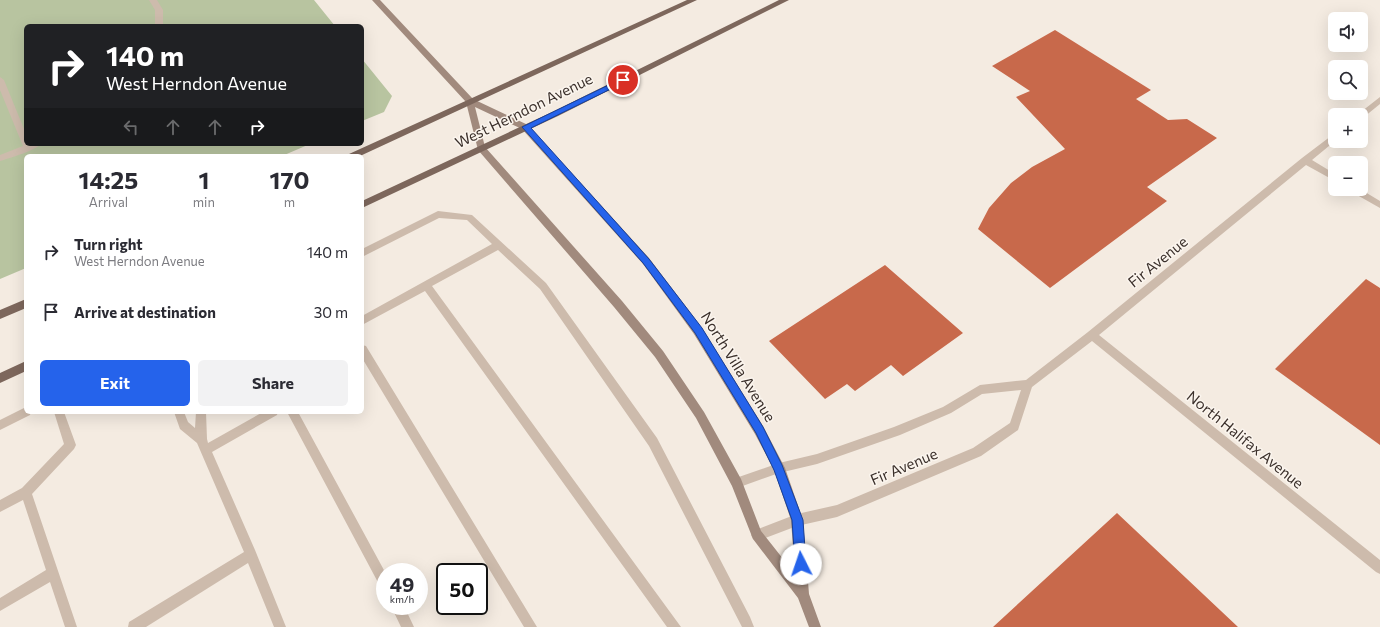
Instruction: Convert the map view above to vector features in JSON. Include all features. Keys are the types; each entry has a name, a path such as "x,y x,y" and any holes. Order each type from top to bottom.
{"main road":[{"name":"North Villa Avenue","path":"376,0 470,102 526,127 646,261 694,324 760,430 779,468 797,520 803,594 815,627"},
{"name":"West Herndon Avenue","path":"356,154 693,0"},
{"name":"West Herndon Avenue","path":"364,204 526,127 785,0"},
{"name":"North Villa Avenue","path":"470,102 481,148 660,354 700,415 737,483 757,535 803,594"},
{"path":"0,315 24,304"},
{"path":"0,378 24,367"}],"street":[{"path":"153,0 160,10 160,24"},
{"path":"0,80 24,139"},
{"path":"1368,109 1380,100"},
{"name":"Fir Avenue","path":"757,535 797,520 837,510 977,452 1014,426 1028,384 1092,335 1328,142"},
{"path":"0,158 33,146"},
{"path":"1305,160 1328,174"},
{"path":"1365,196 1380,205"},
{"path":"364,252 438,214 469,217 543,286 653,442 748,627"},
{"path":"364,320 498,245"},
{"path":"426,285 675,627"},
{"name":"North Halifax Avenue","path":"1092,335 1380,568"},
{"path":"364,352 531,627"},
{"path":"737,483 779,468 817,458 896,432 947,410 980,390 1028,384"},
{"path":"0,425 24,413"},
{"path":"0,506 26,492 70,445 60,414"},
{"path":"180,414 184,425 201,439"},
{"path":"201,414 201,439 251,554 280,627"},
{"path":"206,450 269,414"},
{"path":"293,414 376,567"},
{"path":"26,492 71,627"},
{"path":"134,627 251,554"},
{"path":"0,605 53,573"},
{"path":"402,615 408,627"}],"green space":[{"path":"0,0 314,0 333,24 24,24 24,146 305,146 287,154 24,154 24,269 0,279"},
{"path":"364,61 392,96 384,112 364,120"}],"building":[{"path":"1055,30 1151,90 1136,99 1168,120 1187,119 1217,138 1147,187 1167,201 1050,288 978,229 989,208 1011,183 1032,167 1065,149 1016,97 1030,91 992,66"},
{"path":"885,265 963,333 903,376 891,365 855,391 847,384 825,399 769,341"},
{"path":"1366,279 1380,288 1380,445 1275,369"},
{"path":"1117,513 1238,627 993,627"}],"route":[{"path":"623,80 526,127 646,261 698,331 760,430 779,468 797,520 801,564"}]}
